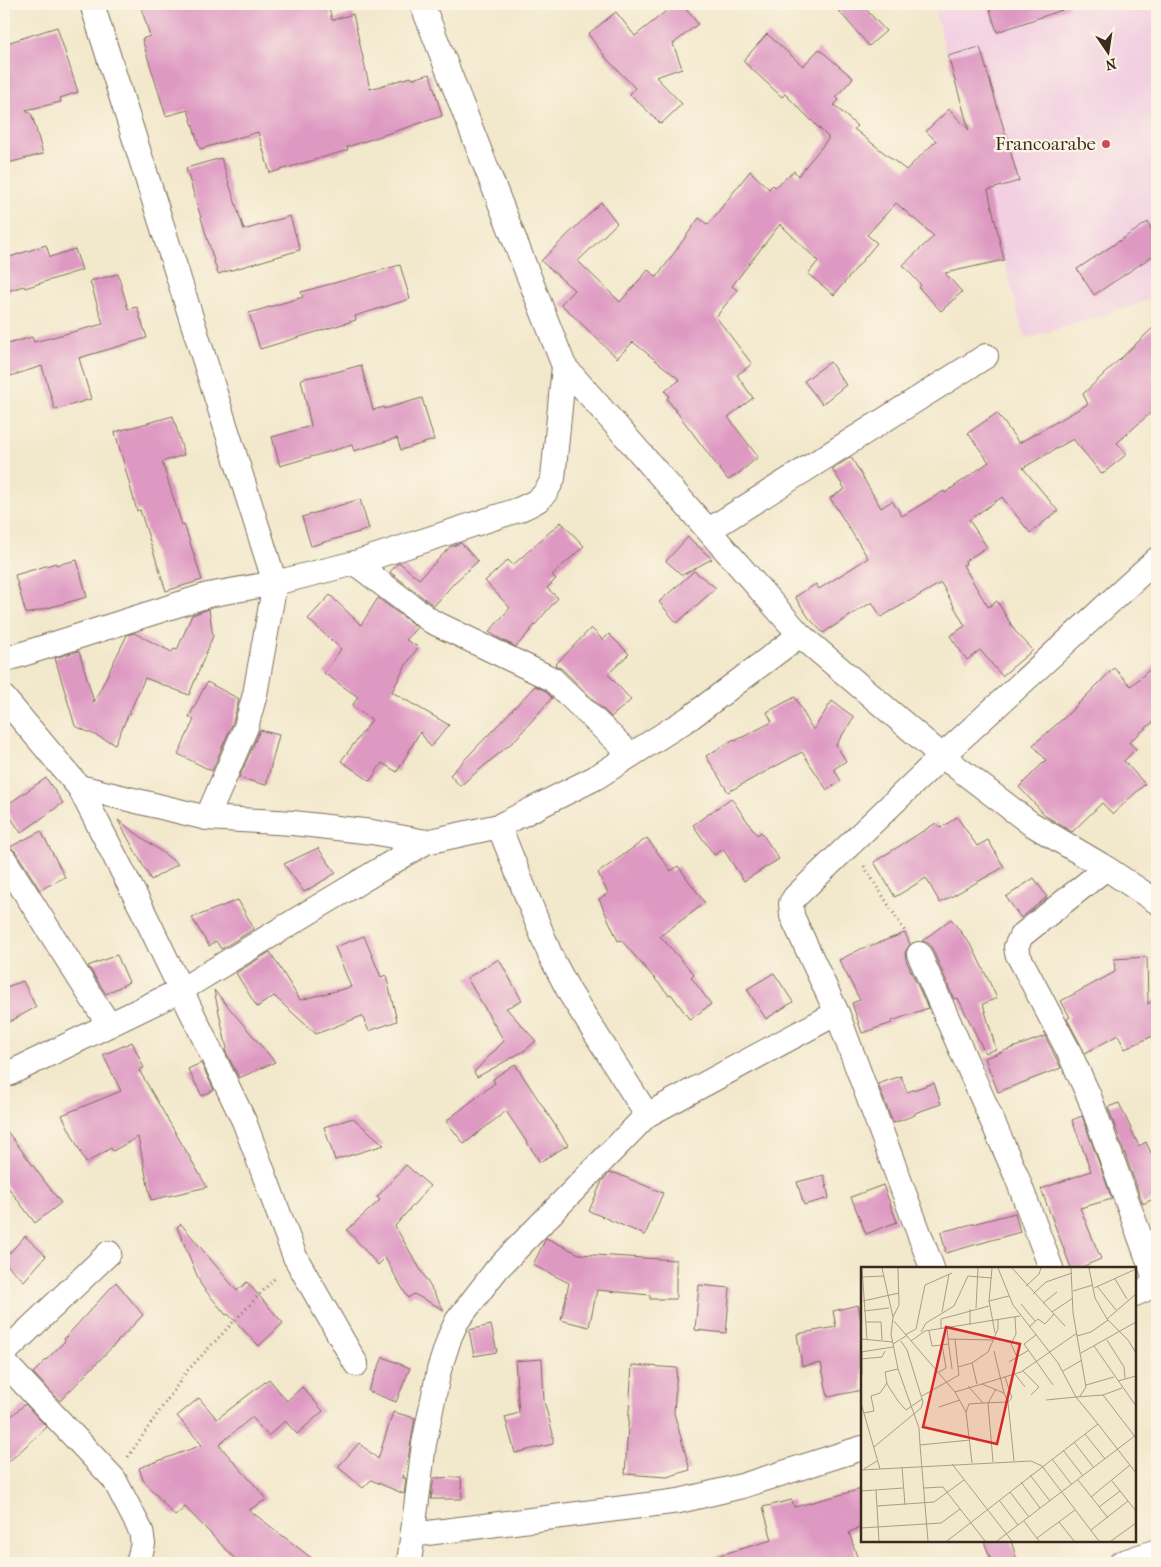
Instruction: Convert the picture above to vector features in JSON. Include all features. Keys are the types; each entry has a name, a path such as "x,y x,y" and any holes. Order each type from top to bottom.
{"street":[{"path":"92,4 275,584 255,694 246,726 207,818"},
{"path":"422,4 564,366 800,635 942,756 1030,823 1106,868 1157,902"},
{"path":"709,530 986,356"},
{"path":"4,660 208,595 275,584 355,563 518,510 537,502 547,493 553,478 564,366"},
{"path":"932,1267 837,1013 792,916 791,903 795,897 942,756 1157,559"},
{"path":"355,563 431,621 552,679 632,755"},
{"path":"4,1076 181,990 426,842 498,826 595,778 691,717 800,635"},
{"path":"4,698 79,787 143,911 248,1130 295,1256 356,1364"},
{"path":"79,787 207,818 293,823 362,831 426,842"},
{"path":"498,826 551,957 570,993 647,1115"},
{"path":"4,859 108,1025"},
{"path":"1106,868 1021,936 1016,947 1017,953 1068,1050 1089,1096 1157,1284 1136,1294"},
{"path":"919,954 1016,1175 1052,1267"},
{"path":"409,1563 424,1444 439,1370 457,1321 497,1269 647,1115 837,1013"},
{"path":"4,1353 108,1253"},
{"path":"4,1362 114,1479 141,1531 143,1544 138,1563"},
{"path":"412,1535 680,1501 742,1486 861,1448"},
{"path":"1128,1554 1157,1551"}],"path":[{"path":"851,845 919,954"},
{"path":"114,1479 187,1371 295,1256"}],"shaded area":[{"path":"963,4 1156,4 1157,298 1025,339 979,165 935,12"}],"building":[{"path":"140,4 328,4 332,20 353,14 370,89 411,77 412,79 430,74 442,116 347,147 348,150 270,173 258,132 200,149 188,110 166,116 142,39 150,36"},
{"path":"675,4 682,4 698,24 673,44 682,68 656,77 682,104 661,124 630,94 635,88 607,59 588,34 616,12 635,36"},
{"path":"833,4 861,4 886,31 869,46"},
{"path":"988,4 1068,4 1068,8 997,32"},
{"path":"57,27 78,92 60,98 61,102 26,110 32,115 43,154 4,164 4,44"},
{"path":"767,34 803,66 819,49 853,78 836,97 839,100 834,105 857,126 854,129 906,170 936,141 926,131 949,109 969,130 948,56 980,47 1019,181 988,190 1004,260 945,273 962,292 941,311 919,288 921,285 903,265 934,236 896,203 867,235 877,243 834,295 808,274 818,261 780,224 732,286 737,290 716,317 752,364 737,375 753,398 728,417 758,457 728,480 667,399 669,396 665,391 680,380 633,342 617,358 561,304 574,290 541,261 601,202 617,223 578,261 620,302 648,270 657,277 699,218 708,225 750,171 769,189 773,185 775,187 794,171 798,176 828,137 785,94 782,97 743,61"},
{"path":"221,158 244,230 290,216 300,250 218,274 186,168"},
{"path":"1148,222 1157,243 1157,253 1094,295 1077,269"},
{"path":"46,245 50,257 75,249 82,270 25,288 24,286 4,292 4,259"},
{"path":"400,265 410,299 355,316 356,320 260,349 249,313 303,297 301,292"},
{"path":"118,274 128,309 137,307 147,338 79,358 91,399 55,410 42,366 4,378 4,345 32,337 34,342 103,324 90,281"},
{"path":"1157,324 1157,407 1117,443 1127,454 1102,474 1073,439 1023,468 1058,511 1030,533 1002,497 969,520 987,547 965,561 966,564 963,565 988,607 997,601 1015,631 1033,650 1002,676 980,650 967,660 950,636 965,626 941,583 881,617 872,602 823,633 809,618 795,597 816,584 819,589 868,558 830,498 845,489 832,469 851,457 881,508 892,501 902,516 944,491 945,493 989,462 968,433 997,413 1019,443 1088,404 1083,394"},
{"path":"830,362 846,385 822,404 804,381"},
{"path":"361,365 373,410 384,407 384,409 422,398 434,440 401,450 397,438 354,451 352,445 280,466 272,437 311,426 301,379"},
{"path":"173,416 184,455 162,462 202,580 166,591 140,510 137,511 115,432"},
{"path":"360,499 369,529 311,546 302,517"},
{"path":"561,522 584,546 552,575 556,579 547,588 558,598 516,647 489,632 510,608 485,581 508,560 513,565"},
{"path":"688,537 712,559 682,575 666,561"},
{"path":"461,543 478,561 454,583 434,606 390,572 400,563 419,579 450,547"},
{"path":"77,560 87,597 26,614 15,575 56,563 56,565"},
{"path":"694,571 716,588 677,623 659,602"},
{"path":"330,595 361,625 378,598 417,627 406,640 418,647 404,668 392,692 449,725 431,747 420,732 397,772 382,763 370,781 341,761 372,720 352,706 358,697 324,673 341,649 308,619"},
{"path":"209,609 213,636 189,695 145,678 115,744 75,726 55,658 79,651 94,702 127,635 134,633 172,652 174,649 177,650 192,615"},
{"path":"591,628 603,640 609,634 629,654 608,674 631,700 611,717 562,669 555,665"},
{"path":"1157,663 1157,719 1129,742 1136,749 1124,761 1145,784 1113,814 1102,803 1072,832 1046,816 1019,787 1046,760 1033,745 1065,717 1114,668 1131,686"},
{"path":"207,682 239,699 233,722 212,771 178,754 194,720 189,717"},
{"path":"535,686 544,690 552,698 514,741 460,786 450,775"},
{"path":"795,697 813,730 832,701 854,717 836,745 846,761 834,769 841,781 827,790 802,752 728,792 706,756 734,739 735,741 772,722 767,712"},
{"path":"260,730 279,735 266,785 239,778"},
{"path":"46,778 63,803 21,833 4,807"},
{"path":"731,798 757,835 761,832 779,859 744,881 723,849 714,855 693,825"},
{"path":"957,817 977,846 988,840 1004,867 940,903 926,878 895,897 874,862 936,823 941,828"},
{"path":"118,820 178,864 151,880"},
{"path":"41,831 65,877 40,890 16,852 10,847"},
{"path":"647,838 671,871 678,866 705,903 660,936 694,974 691,977 711,1004 690,1020 671,994 669,995 621,940 618,941 599,899 608,893 598,873"},
{"path":"318,848 336,873 304,892 284,864"},
{"path":"1034,878 1047,897 1021,918 1006,897"},
{"path":"238,900 254,929 221,949 216,941 209,946 192,918"},
{"path":"951,919 973,948 997,998 983,1004 996,1049 985,1053 958,998 954,999 932,948 928,943 922,941"},
{"path":"905,933 910,944 905,952 906,960 928,1008 862,1033 852,1003 860,1000 839,960 869,945"},
{"path":"364,936 381,977 386,975 397,1021 369,1031 362,1016 316,1034 274,996 257,1007 236,973 270,952 300,1000 351,987 335,947"},
{"path":"117,955 129,982 106,994 88,966"},
{"path":"1147,957 1148,1004 1157,998 1157,1034 1125,1049 1118,1035 1085,1053 1067,1019 1070,1017 1061,1001 1115,972 1114,959"},
{"path":"499,959 522,1001 506,1008 536,1041 524,1051 477,1077 474,1072 504,1041 467,978"},
{"path":"774,973 793,1002 766,1019 747,989"},
{"path":"23,981 36,1007 4,1025 4,988"},
{"path":"214,990 275,1062 239,1078 225,1050 227,1049"},
{"path":"1045,1036 1061,1068 998,1092 985,1058"},
{"path":"132,1042 144,1068 139,1070 207,1187 151,1200 138,1137 113,1151 111,1148 86,1163 62,1115 121,1091 103,1055"},
{"path":"201,1063 214,1090 202,1096 188,1069"},
{"path":"515,1064 568,1145 540,1162 506,1111 464,1144 446,1121 495,1083 493,1079"},
{"path":"901,1076 907,1092 934,1083 941,1104 893,1123 878,1084"},
{"path":"1119,1103 1139,1146 1146,1142 1157,1166 1157,1197 1143,1204 1108,1107"},
{"path":"1082,1116 1112,1199 1080,1208 1101,1259 1081,1267 1071,1267 1041,1189 1091,1171 1072,1120"},
{"path":"353,1118 384,1145 335,1160 324,1127"},
{"path":"4,1127 61,1203 35,1223 4,1182"},
{"path":"406,1165 430,1186 395,1226 444,1310 414,1294 408,1298 385,1258 378,1265 347,1230 380,1200 377,1197"},
{"path":"610,1173 615,1173 663,1193 645,1235 589,1211 602,1181"},
{"path":"824,1175 829,1198 804,1205 797,1182"},
{"path":"883,1185 897,1222 866,1234 851,1197"},
{"path":"1015,1213 1020,1232 946,1253 941,1232"},
{"path":"181,1224 237,1291 247,1282 283,1323 259,1346 228,1314 226,1315 201,1285 177,1227"},
{"path":"25,1236 46,1256 24,1281 4,1262 4,1259"},
{"path":"546,1238 579,1254 676,1260 676,1299 650,1299 650,1295 597,1290 589,1327 561,1320 569,1283 533,1265"},
{"path":"116,1282 143,1315 60,1401 33,1373 65,1341 64,1339"},
{"path":"699,1285 730,1288 726,1333 695,1330"},
{"path":"858,1305 861,1319 861,1390 828,1397 821,1363 802,1366 797,1334 836,1327 833,1311"},
{"path":"491,1325 497,1352 474,1356 469,1330"},
{"path":"383,1357 410,1368 396,1402 368,1391"},
{"path":"542,1359 544,1401 553,1434 553,1444 515,1453 505,1417 519,1413 515,1361"},
{"path":"632,1365 677,1368 674,1413 690,1470 667,1477 625,1474"},
{"path":"269,1379 287,1401 302,1387 323,1411 297,1434 285,1421 268,1436 252,1417 219,1445 267,1499 249,1510 318,1563 239,1563 185,1507 175,1516 143,1480 139,1468 202,1445 177,1416 199,1398 217,1419"},
{"path":"25,1404 47,1427 4,1466 4,1423"},
{"path":"393,1412 415,1418 408,1458 402,1478 406,1478 404,1494 371,1480 363,1488 338,1467 359,1443 378,1459"},
{"path":"461,1477 462,1499 431,1499 434,1478"},
{"path":"861,1489 861,1527 849,1532 859,1563 714,1563 713,1557 772,1540 763,1507 792,1500 794,1507"},
{"path":"984,1542 1011,1542 1018,1563 992,1563"}],"place":[{"name":"Francoarabe","path":"1106,144"}]}
